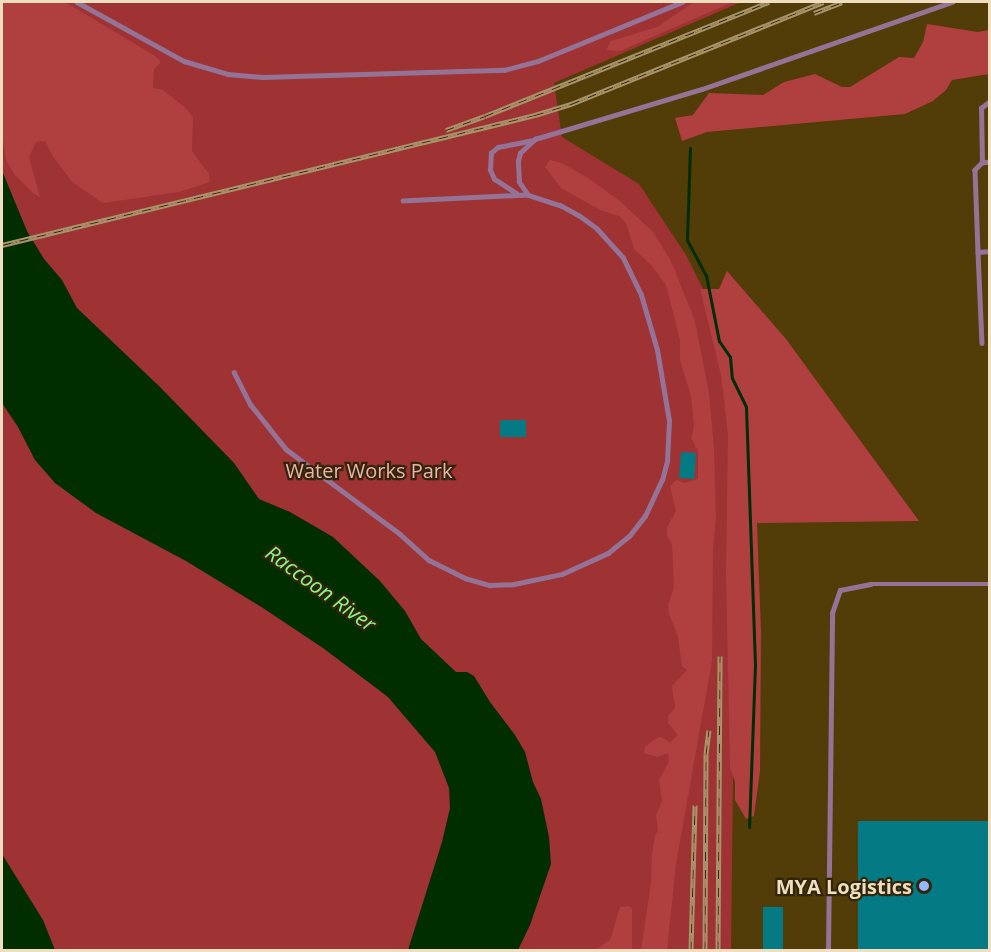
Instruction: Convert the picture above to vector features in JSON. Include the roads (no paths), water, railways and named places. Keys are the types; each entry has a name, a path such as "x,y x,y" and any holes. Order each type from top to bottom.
{"lane":[{"path":"77,2 184,61 228,74 263,76 504,70 538,61 682,2"},
{"path":"519,195 494,179 490,170 491,153 498,147 535,139 702,89 952,2"},
{"path":"982,163 981,108 990,101"},
{"path":"528,195 519,182 518,161 520,153 535,139"},
{"path":"982,343 975,171 982,163 990,162"},
{"path":"234,372 251,405 286,449 446,570 489,585 514,584 562,574 608,554 633,532 645,516 662,480 667,461 669,421 657,350 634,276 610,242 579,216 561,206 528,195 403,201"},
{"path":"978,252 990,252"},
{"path":"828,951 832,613 840,590 870,584 990,584"}],"water":[{"name":"Raccoon River","path":"2,159 3,173 27,231 44,259 62,280 77,308 160,387 234,463 259,499 290,512 333,537 380,581 405,611 421,639 456,672 467,672 474,676 515,735 525,752 533,782 541,799 549,837 551,864 530,925 518,950 408,950 442,842 450,808 449,788 435,752 388,697 323,648 263,608 186,561 96,513 55,483 35,460 18,427 2,403"},
{"path":"2,854 43,920 55,950 2,950"}],"waterway":[{"path":"690,148 687,240 706,275 719,341 730,357 732,378 746,407 755,665 749,827"}],"railway":[{"path":"446,130 769,2"},
{"path":"2,245 535,115 571,104 823,2"},
{"path":"814,13 842,2"},
{"path":"718,950 720,656"},
{"path":"705,950 706,754 709,730"},
{"path":"691,950 695,805"}],"place":[{"name":"MYA Logistics","path":"924,886"}],"park label":[{"name":"Water Works Park","path":"369,470"}]}
